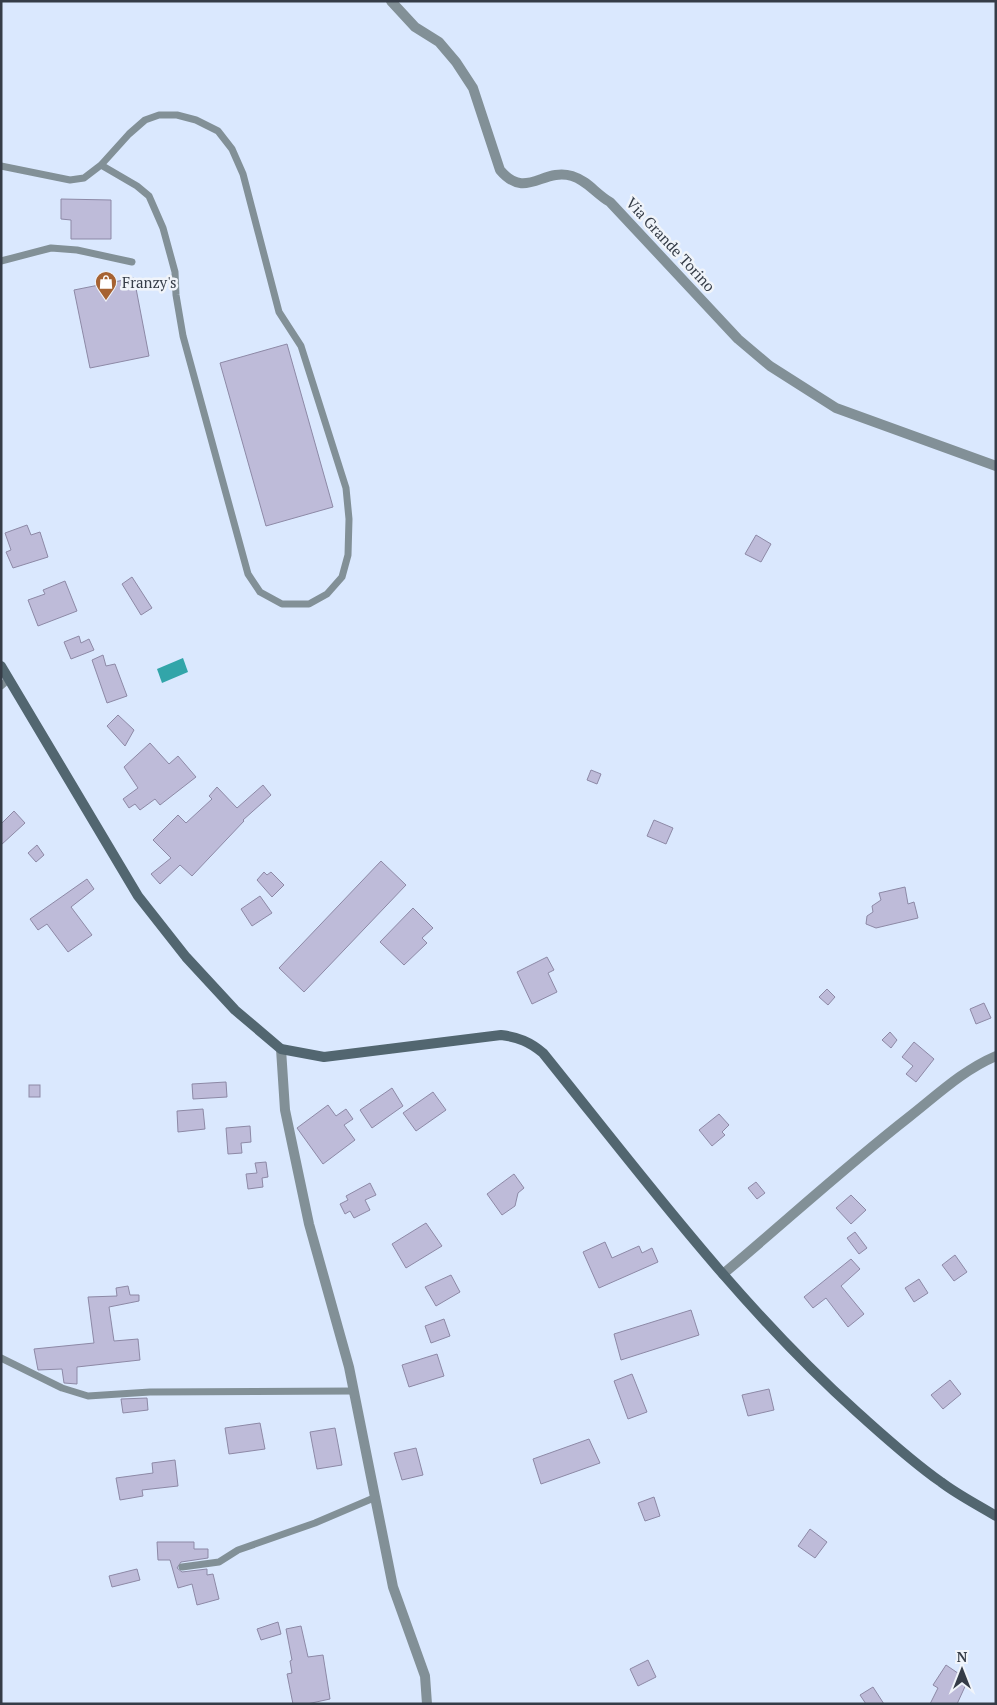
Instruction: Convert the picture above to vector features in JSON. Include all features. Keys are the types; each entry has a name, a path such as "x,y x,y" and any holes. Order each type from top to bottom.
{"street":[{"name":"Via Grande Torino","path":"391,1 415,26 439,42 456,62 473,88 500,170 506,178 514,184 522,184 560,175 570,176 585,182 600,196 610,202 738,339 770,366 836,408 996,466"},
{"path":"1,666 5,683 138,896 186,957 235,1010 281,1049 324,1058 501,1035 524,1040 544,1053 723,1274 810,1370 876,1429 941,1482 996,1516"},
{"path":"281,1049 285,1110 309,1224 354,1391 393,1587 426,1676 427,1704"},
{"path":"723,1274 854,1160 959,1077 978,1064 996,1056"}],"lane":[{"path":"1,166 70,180 84,178 100,165 145,120 159,115 177,115 196,120 218,131 232,149 243,174 280,312 301,346 346,488 349,519 348,555 342,577 327,594 309,604 282,604 260,592 248,574 183,336 176,295 175,272 163,228 149,196 137,186 100,165"},
{"path":"1,261 51,248 77,250 132,262"},
{"path":"1,1358 62,1388 88,1396 150,1392 354,1391"},
{"path":"182,1567 220,1562 238,1550 316,1523 376,1496"}],"shaded area":[{"path":"183,658 188,672 162,683 157,669"}],"building":[{"path":"61,199 111,200 111,239 71,239 71,220 61,219"},
{"path":"134,278 149,356 90,368 74,290"},
{"path":"287,344 333,507 266,526 220,363"},
{"path":"27,525 31,535 40,532 48,557 13,568 6,552 11,550 5,533"},
{"path":"756,535 771,544 761,562 745,554"},
{"path":"132,577 152,608 141,615 122,584"},
{"path":"65,581 77,611 38,626 28,600 45,594 43,590"},
{"path":"79,636 81,643 89,639 94,650 71,659 64,642"},
{"path":"103,655 106,666 115,664 127,696 107,703 92,660"},
{"path":"118,715 134,730 125,746 107,726"},
{"path":"150,743 169,764 178,756 196,777 160,805 155,799 140,810 135,804 129,808 123,799 138,788 124,767"},
{"path":"591,770 601,774 597,784 587,780"},
{"path":"263,785 271,795 243,820 192,876 180,865 160,884 151,874 171,858 153,840 178,815 186,823 212,799 209,796 217,787 237,808"},
{"path":"14,811 25,823 1,845 1,824"},
{"path":"654,820 673,828 666,844 647,836"},
{"path":"37,845 44,855 36,862 28,853"},
{"path":"381,861 406,885 304,992 279,968"},
{"path":"264,872 267,875 271,872 284,885 272,897 257,880"},
{"path":"87,879 94,889 71,907 92,935 68,952 47,924 38,930 30,919"},
{"path":"905,887 908,904 914,902 918,918 876,928 866,924 867,916 873,912 872,906 881,900 879,893"},
{"path":"260,896 272,913 252,926 241,909"},
{"path":"413,908 433,928 422,938 427,943 404,965 380,942"},
{"path":"547,957 554,970 548,973 557,992 532,1004 517,972"},
{"path":"827,989 835,997 828,1005 819,997"},
{"path":"984,1003 991,1018 976,1024 970,1009"},
{"path":"890,1032 897,1040 891,1048 882,1040"},
{"path":"914,1042 934,1059 916,1082 906,1074 913,1066 902,1057"},
{"path":"226,1082 227,1097 193,1099 192,1084"},
{"path":"29,1085 40,1085 40,1097 29,1097"},
{"path":"392,1088 403,1106 372,1128 360,1110"},
{"path":"433,1092 446,1110 416,1131 403,1113"},
{"path":"328,1105 336,1116 346,1109 353,1119 344,1125 355,1140 323,1164 297,1128"},
{"path":"203,1109 205,1129 178,1132 177,1111"},
{"path":"719,1114 729,1125 722,1132 725,1135 712,1146 699,1130"},
{"path":"250,1126 251,1142 241,1143 242,1153 228,1154 226,1128"},
{"path":"266,1162 268,1177 262,1178 263,1187 248,1189 246,1174 257,1173 255,1163"},
{"path":"514,1174 524,1188 518,1193 515,1206 502,1215 487,1194"},
{"path":"756,1182 765,1193 757,1199 748,1188"},
{"path":"370,1183 376,1195 365,1200 370,1210 354,1218 350,1211 345,1214 340,1204 348,1200 346,1196"},
{"path":"851,1195 866,1210 851,1224 836,1208"},
{"path":"426,1223 442,1246 406,1268 392,1244"},
{"path":"855,1232 867,1248 859,1254 847,1238"},
{"path":"605,1242 612,1258 639,1246 642,1253 652,1248 658,1262 599,1288 583,1252"},
{"path":"955,1255 967,1272 954,1281 942,1265"},
{"path":"851,1259 860,1269 841,1286 864,1314 848,1327 826,1298 813,1308 804,1297"},
{"path":"451,1275 460,1292 436,1306 425,1287"},
{"path":"919,1279 928,1293 914,1302 905,1288"},
{"path":"128,1286 130,1295 139,1295 139,1301 109,1307 114,1341 138,1339 140,1360 77,1367 77,1384 64,1383 62,1369 38,1370 34,1349 94,1343 88,1297 117,1296 116,1288"},
{"path":"691,1310 699,1335 621,1360 614,1334"},
{"path":"444,1319 450,1336 431,1343 425,1326"},
{"path":"437,1354 444,1376 409,1387 402,1365"},
{"path":"632,1374 647,1412 628,1419 614,1381"},
{"path":"950,1380 961,1394 943,1409 931,1395"},
{"path":"769,1389 774,1410 748,1416 742,1395"},
{"path":"147,1398 148,1410 123,1413 121,1399"},
{"path":"260,1423 265,1449 229,1454 225,1428"},
{"path":"335,1428 342,1465 317,1469 310,1432"},
{"path":"589,1439 600,1463 541,1484 533,1459"},
{"path":"416,1448 423,1475 402,1480 394,1453"},
{"path":"175,1460 178,1486 142,1490 143,1496 120,1500 116,1478 153,1473 152,1463"},
{"path":"654,1497 660,1516 645,1521 638,1503"},
{"path":"810,1529 827,1542 815,1558 798,1546"},
{"path":"157,1542 194,1542 194,1549 208,1549 208,1558 181,1562 177,1568 182,1572 207,1569 207,1575 213,1574 219,1599 197,1605 192,1584 178,1588 170,1560 158,1560"},
{"path":"137,1569 140,1580 112,1587 109,1576"},
{"path":"278,1622 281,1634 261,1640 257,1629"},
{"path":"301,1626 308,1657 323,1655 330,1699 307,1704 293,1704 287,1674 292,1673 290,1661 292,1660 286,1629"},
{"path":"648,1660 656,1677 638,1686 630,1669"},
{"path":"946,1665 968,1680 957,1704 930,1704 938,1688 933,1685"},
{"path":"873,1687 884,1704 866,1704 860,1695"}],"place":[{"name":"Franzy's","path":"106,301"}]}
